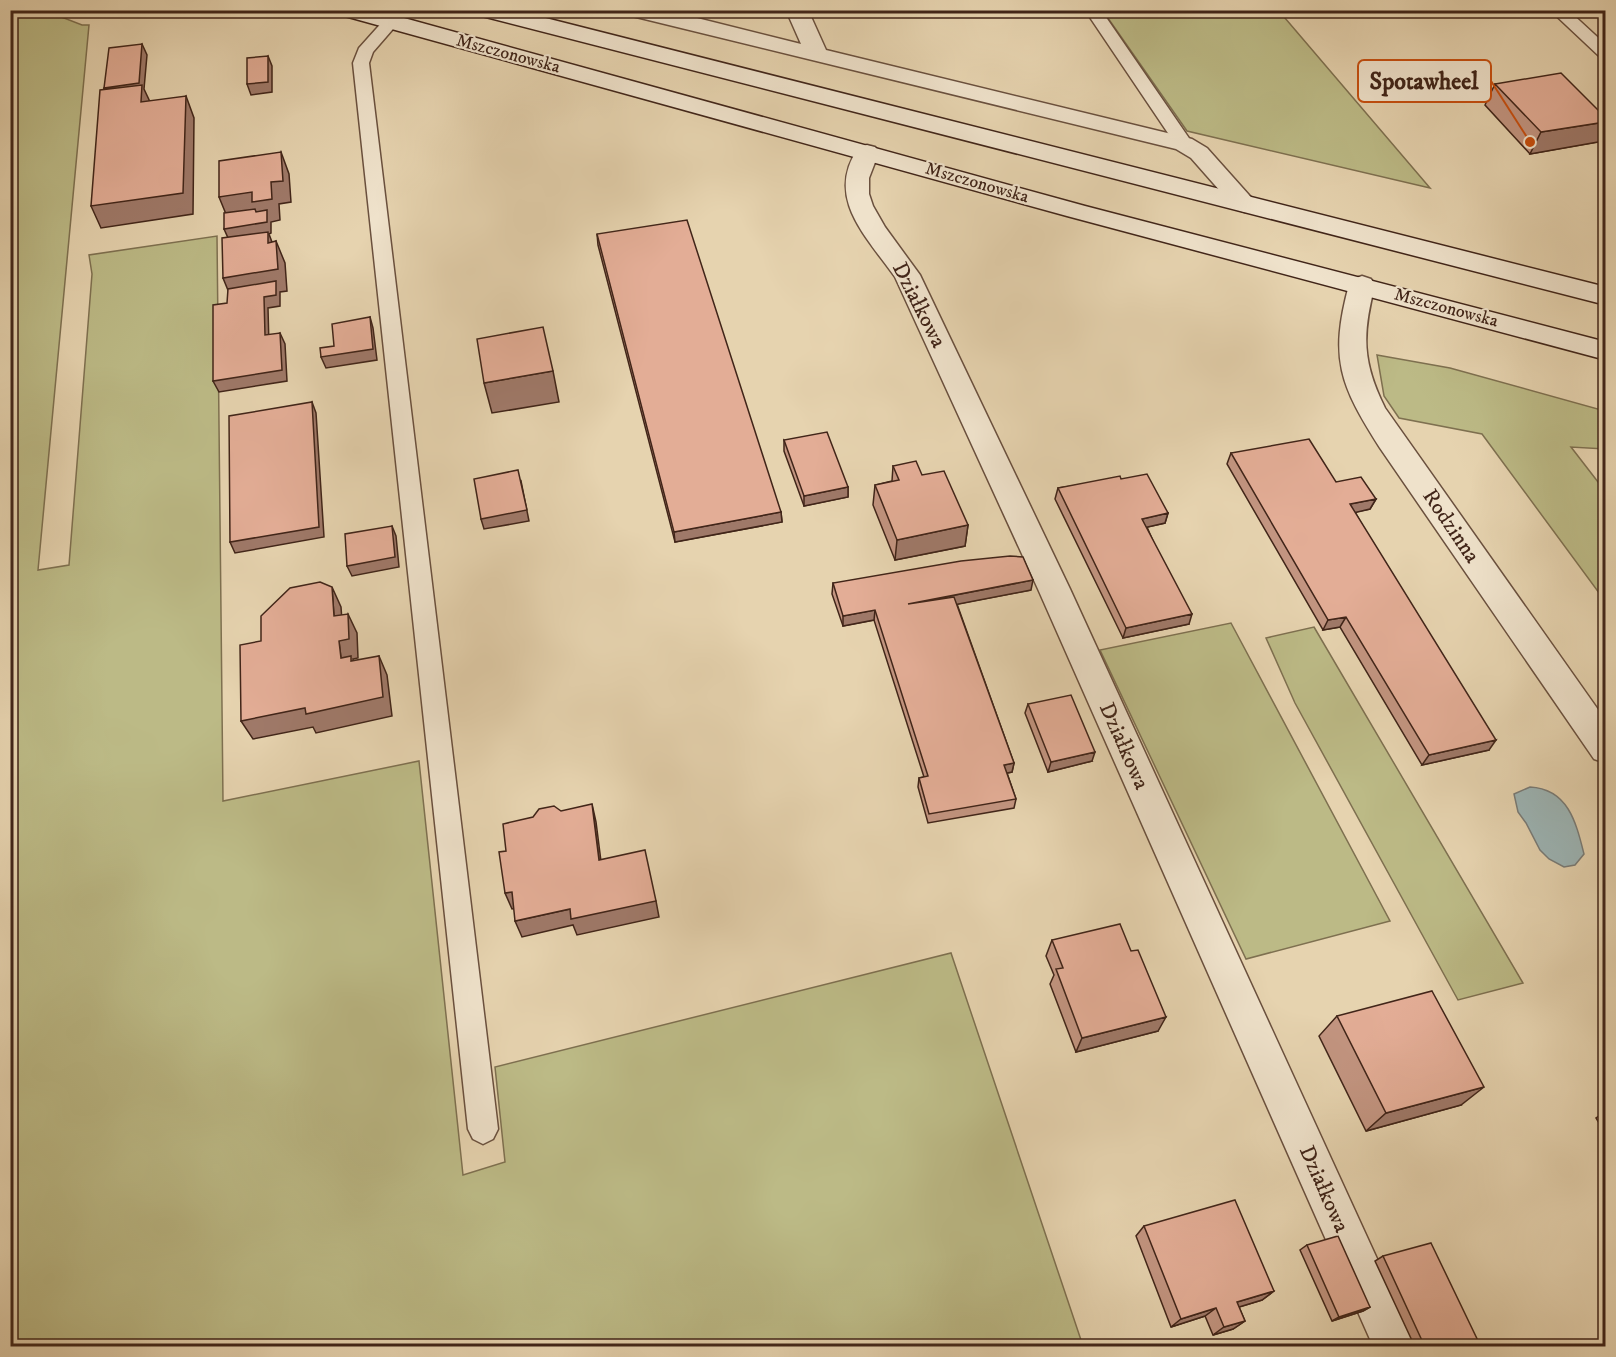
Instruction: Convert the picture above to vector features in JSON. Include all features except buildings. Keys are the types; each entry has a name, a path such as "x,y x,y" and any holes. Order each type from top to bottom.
{"main road":[{"name":"Mszczonowska","path":"349,10 1076,211 1605,351"},
{"name":"Mszczonowska","path":"486,10 1605,296"},
{"path":"636,10 1184,144 1199,153 1245,204"},
{"path":"797,10 817,55"},
{"name":"Działkowa","path":"867,152 856,180 856,198 884,244 907,275 1019,514 1395,1347"},
{"name":"Rodzinna","path":"1362,285 1352,322 1351,346 1355,373 1364,393 1382,425 1490,585 1605,749"}],"lane":[{"path":"1093,10 1184,144"},
{"path":"1558,10 1605,54"},
{"path":"391,22 365,51 362,63 483,1129"}],"shaded area":[{"path":"10,11 46,11 82,25 89,25 38,570 69,565 92,274 89,255 217,236 223,801 419,761 463,1175 505,1162 495,1067 951,953 1083,1346 11,1346"},
{"path":"1103,11 1279,11 1430,188 1187,131"},
{"path":"1377,355 1450,368 1605,411 1605,449 1571,447 1605,491 1605,601 1482,434 1399,418 1384,396"},
{"path":"1231,623 1390,921 1246,959 1100,650"},
{"path":"1314,627 1523,983 1458,1000 1295,703 1266,638"}],"water":[{"path":"1530,787 1543,789 1553,794 1568,809 1578,830 1584,854 1575,865 1564,867 1549,859 1540,850 1518,812 1514,794"}],"place":[{"name":"Spotawheel","path":"1530,142"}]}
